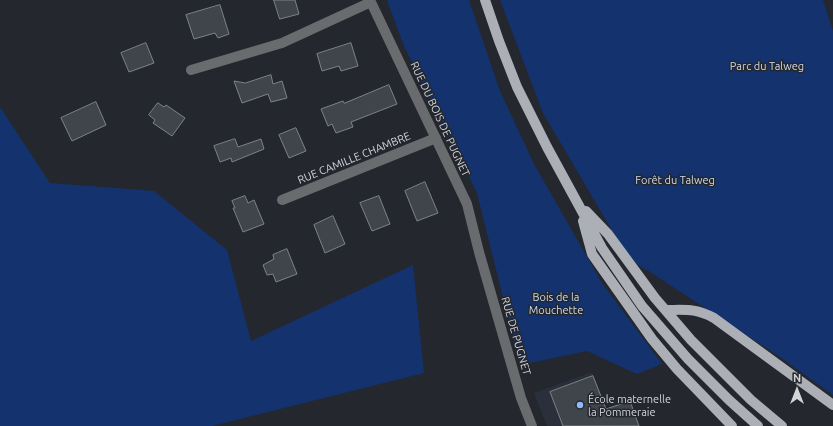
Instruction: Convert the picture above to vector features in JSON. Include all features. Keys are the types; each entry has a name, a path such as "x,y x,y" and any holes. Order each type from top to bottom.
{"main road":[{"path":"485,0 517,87 547,147 602,248 642,306 688,359 729,400 758,426"},
{"path":"578,204 608,234 631,266 691,340 751,400 782,426"},
{"path":"578,204 592,254 652,339 677,370 732,426"},
{"path":"666,310 701,311 714,318 833,405"}],"street":[{"path":"191,70 282,43 371,1"},
{"name":"RUE DU BOIS DE PUGNET","path":"371,1 467,204 479,252"},
{"name":"RUE CAMILLE CHAMBRE","path":"282,200 436,138"},
{"name":"RUE DE PUGNET","path":"479,252 521,398 532,426"}],"shaded area":[{"name":"École maternelle la Pommeraie","path":"592,372 606,409 630,401 639,426 547,426 534,393"}],"green space":[{"name":"Bois de la Mouchette","path":"387,0 469,0 500,91 534,164 602,283 662,364 637,374 587,351 520,365 477,193 404,46"},
{"path":"500,0 823,0 833,31 833,395 780,357 647,270 630,261 543,113"},
{"path":"0,107 50,183 154,191 227,250 251,341 413,265 424,373 212,426 0,426"}],"building":[{"path":"274,0 295,0 299,14 280,19"},
{"path":"220,5 229,34 218,38 215,33 194,39 186,15"},
{"path":"146,43 154,63 129,72 121,53"},
{"path":"351,43 358,66 341,71 339,66 322,71 317,54"},
{"path":"271,75 273,84 282,81 287,98 271,102 268,94 242,103 234,81 245,83"},
{"path":"389,85 397,104 351,122 353,127 336,133 332,124 328,126 321,109 343,101 344,103"},
{"path":"96,102 106,125 72,141 61,118"},
{"path":"158,103 164,107 166,105 185,118 172,136 153,123 155,120 149,115"},
{"path":"296,128 306,151 289,158 279,135"},
{"path":"235,139 238,147 261,139 264,149 232,162 231,158 220,162 214,146"},
{"path":"425,182 438,213 417,221 405,191"},
{"path":"245,196 248,203 254,200 264,224 243,232 233,208 235,208 232,201"},
{"path":"379,196 390,224 372,231 360,203"},
{"path":"333,216 345,244 325,253 314,225"},
{"path":"287,249 297,274 276,282 273,274 267,275 263,265 274,259 273,255"},
{"name":"École maternelle la Pommeraie","path":"593,376 606,409 630,401 639,426 563,426 550,392"}],"place":[{"name":"École maternelle la Pommeraie","path":"580,405"}],"park label":[{"name":"Parc du Talweg","path":"767,66"},
{"name":"Forêt du Talweg","path":"675,180"}]}
